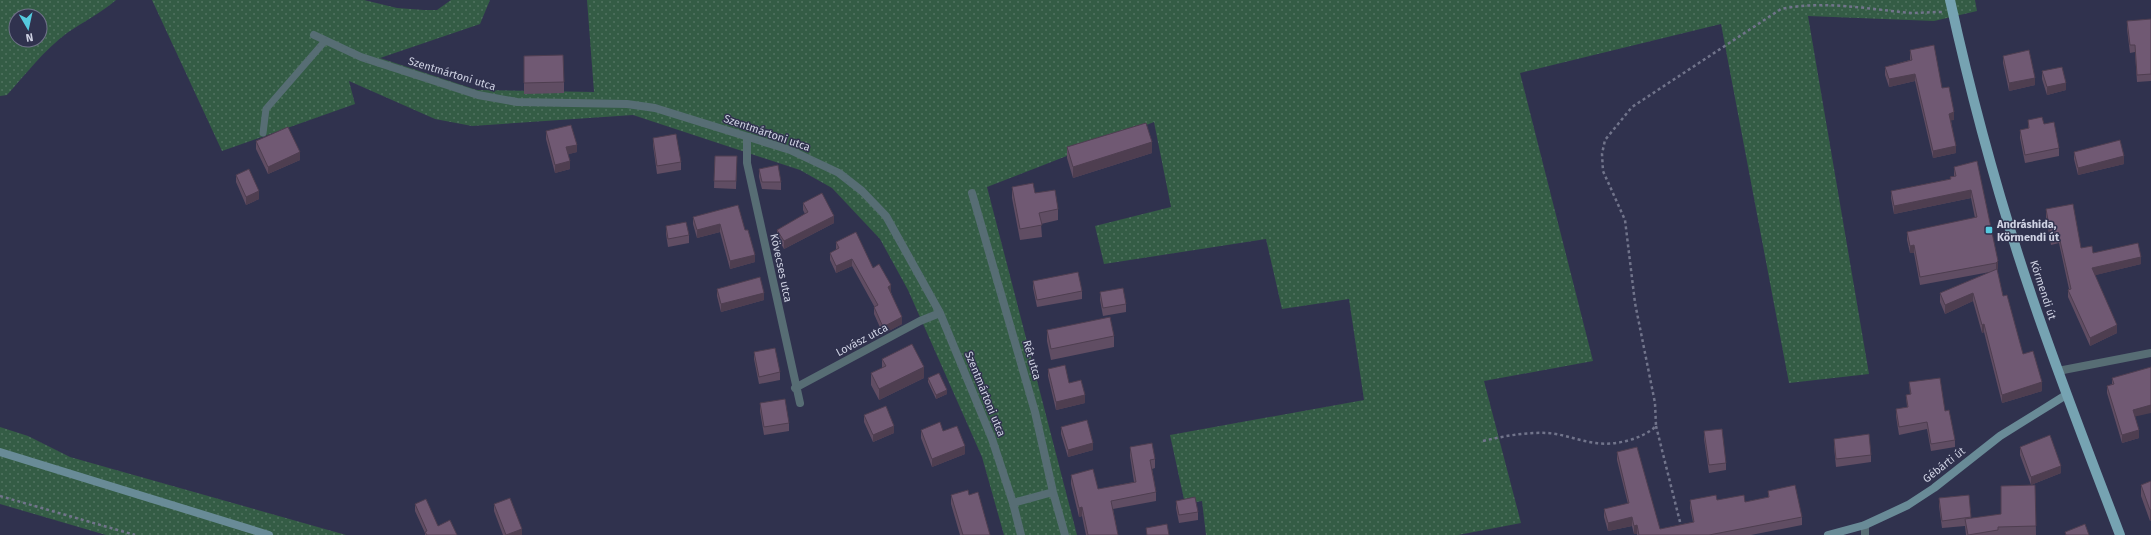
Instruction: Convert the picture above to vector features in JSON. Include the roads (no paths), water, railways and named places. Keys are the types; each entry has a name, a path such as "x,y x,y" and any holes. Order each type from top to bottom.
{"main road":[{"name":"Körmendi út","path":"1950,0 2004,207 2031,296 2066,395 2120,535"},
{"name":"Gébárti út","path":"1828,535 1865,525 1885,517 1923,495 2000,436 2066,395"},
{"path":"0,452 269,535"}],"street":[{"name":"Szentmártoni utca","path":"314,34 325,41 361,57 478,95 517,102 628,104 655,108 790,150 839,173 862,192 886,216 940,313 992,439 1013,503 1021,535"},
{"name":"Kövecses utca","path":"747,137 747,163 795,388 800,403"},
{"name":"Rét utca","path":"972,193 1035,412 1053,492 1065,535"},
{"name":"Lovász utca","path":"795,388 920,321 940,313"},
{"path":"2058,371 2151,353"},
{"path":"1013,503 1053,492"},
{"path":"1865,525 1865,535"}],"lane":[{"path":"263,133 266,109 325,41"}],"place":[{"name":"Andráshida, Körmendi út","path":"1989,230"}]}
